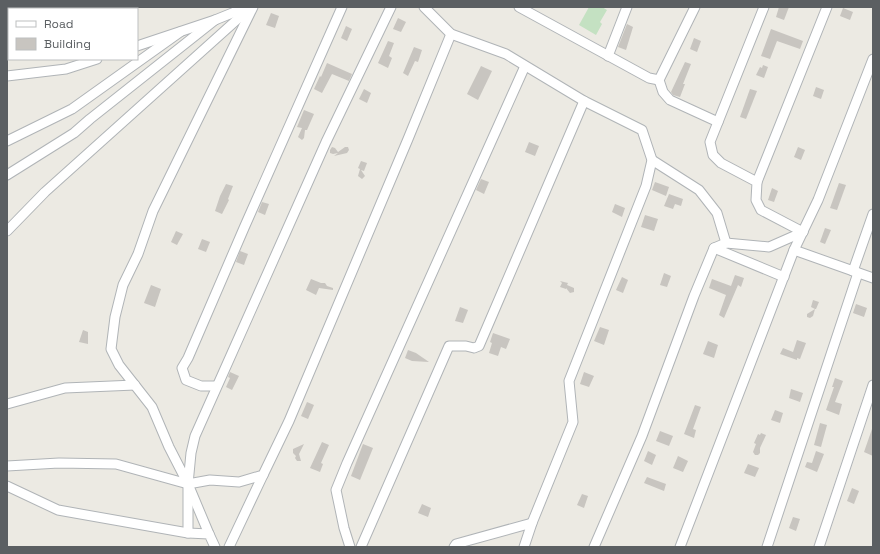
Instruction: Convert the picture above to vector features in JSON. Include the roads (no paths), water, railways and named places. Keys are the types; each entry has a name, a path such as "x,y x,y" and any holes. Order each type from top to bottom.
{"street":[{"path":"138,46 215,20 247,7"},
{"path":"7,231 45,192 252,7"},
{"path":"215,547 188,484 169,447 152,407 119,365 111,349 115,317 123,285 138,254 152,211 252,7"},
{"path":"216,386 201,386 186,380 182,368 188,358 342,7"},
{"path":"188,532 188,484 191,453 195,436 326,142 391,7"},
{"path":"424,7 451,34 506,54 584,102 642,130 652,160 646,186 569,381 573,422 532,523 524,547"},
{"path":"519,7 649,78 659,80"},
{"path":"608,56 627,7"},
{"path":"695,7 659,80 663,92 670,100 718,122"},
{"path":"757,182 721,163 713,155 710,142 764,7"},
{"path":"803,232 760,210 756,200 757,182 827,7"},
{"path":"7,174 74,133 215,20"},
{"path":"7,141 72,109 180,32"},
{"path":"229,547 292,414 451,34"},
{"path":"680,547 794,250 818,200 873,59"},
{"path":"8,77 66,69 94,60"},
{"path":"350,547 344,528 336,490 525,66"},
{"path":"361,547 450,346 466,346 474,348 480,346 584,102"},
{"path":"652,160 699,190 717,213 726,243"},
{"path":"767,547 873,214"},
{"path":"594,547 642,436 714,248 726,243 769,247 803,232"},
{"path":"714,248 784,277"},
{"path":"794,250 873,278"},
{"path":"7,404 65,388 135,385"},
{"path":"819,547 873,385"},
{"path":"7,466 59,463 116,464 188,484 210,480 239,482 263,475"},
{"path":"7,486 58,510 188,532 209,534"},
{"path":"454,547 456,544 532,523"}]}
